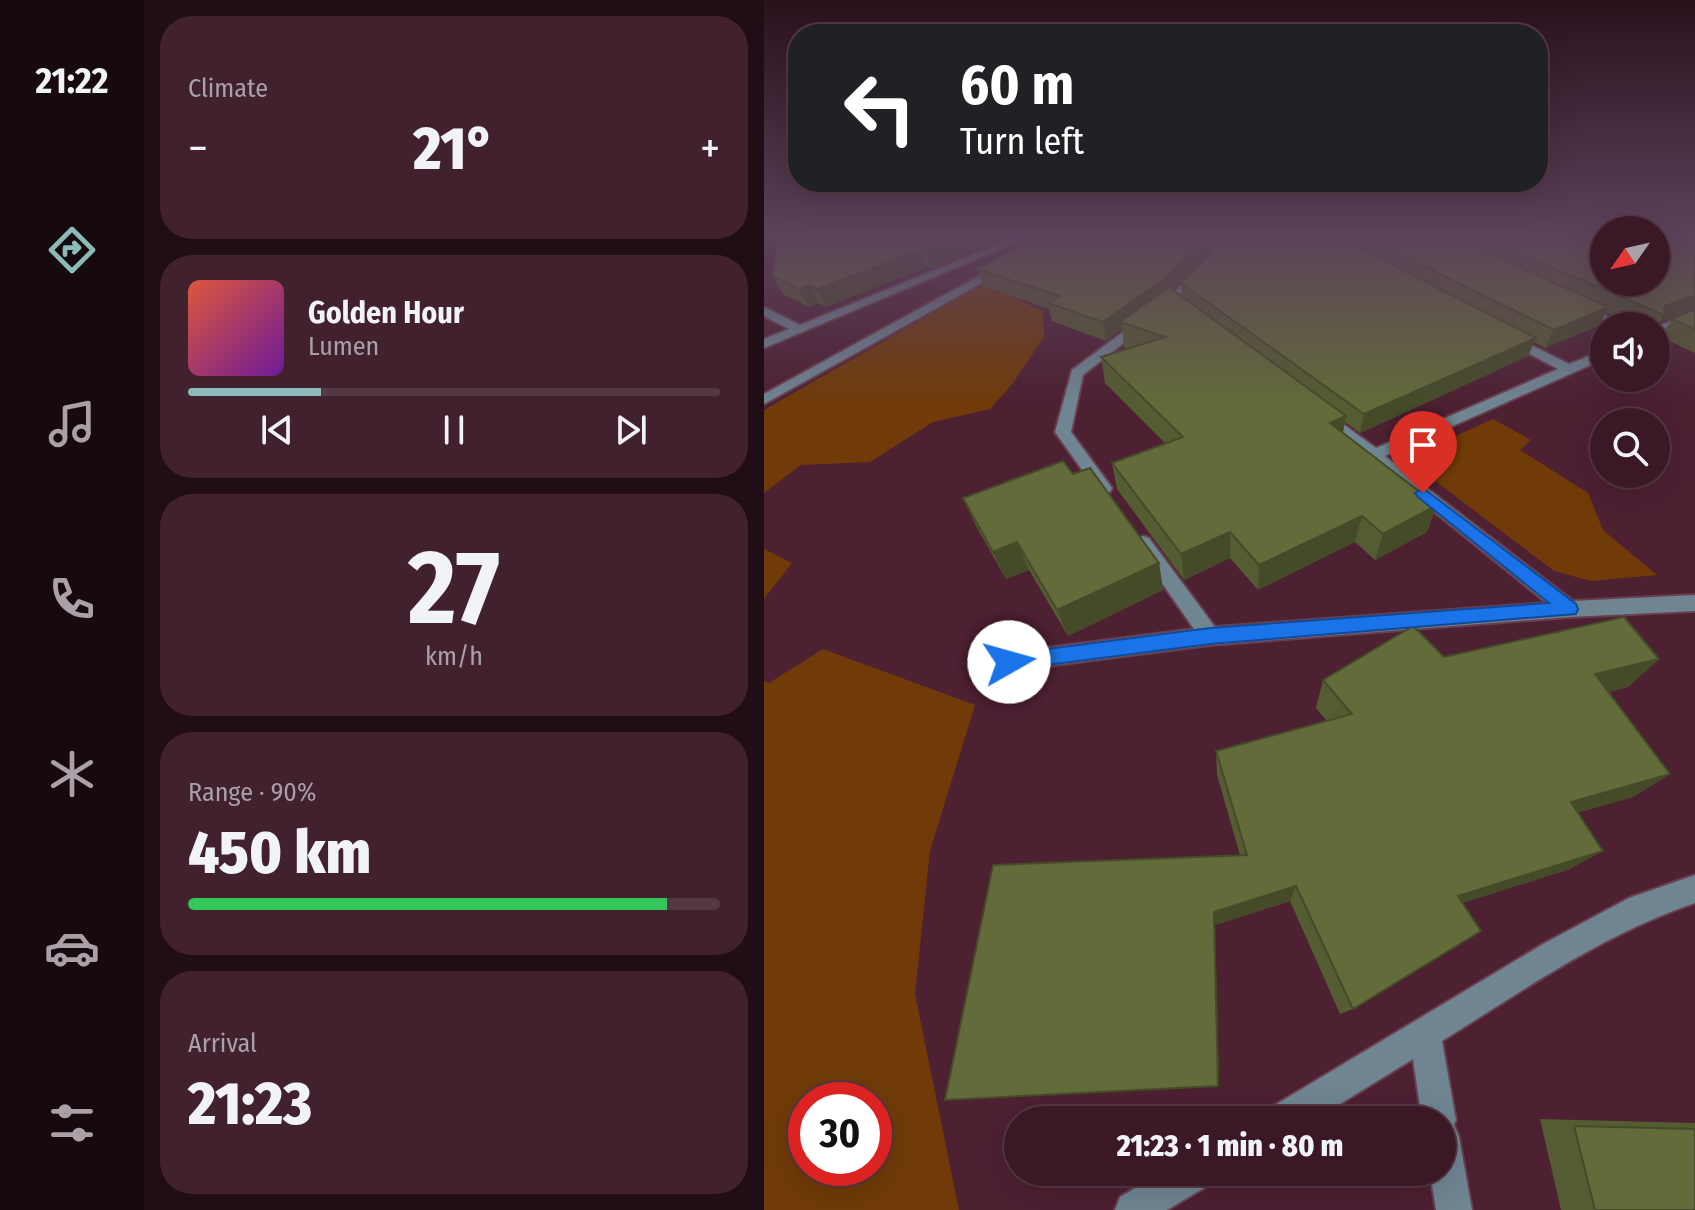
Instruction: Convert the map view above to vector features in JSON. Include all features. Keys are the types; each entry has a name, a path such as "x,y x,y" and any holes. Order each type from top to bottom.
{"street":[{"path":"764,344 891,292"},
{"path":"764,400 958,292"},
{"path":"1118,508 1063,432 1077,373 1177,305 1188,292"},
{"path":"1562,300 1590,313"},
{"path":"764,311 800,330"},
{"path":"1670,326 1695,315"},
{"path":"1497,332 1568,369"},
{"path":"1374,455 1590,360"},
{"path":"1311,407 1569,609"},
{"path":"1137,534 1210,636"},
{"path":"1009,662 1210,636 1569,609 1695,603"},
{"path":"1305,1106 1553,954 1627,914 1695,889"},
{"path":"1425,1034 1437,1106"},
{"path":"1133,1210 1173,1186"},
{"path":"1450,1186 1454,1210"}],"shaded area":[{"path":"968,292 1027,292 1017,299 1043,311 1044,337 1013,383 990,409 933,422 870,462 801,465 764,493 764,410"},
{"path":"1493,419 1531,440 1520,450 1588,493 1603,530 1657,575 1591,581 1554,571 1418,468 1420,452"},
{"path":"764,549 792,563 764,599"},
{"path":"823,649 975,705 930,851 915,994 959,1210 764,1210 764,681 769,683"}],"building":[{"path":"1049,292 1145,292 1103,322 1048,303 1060,296"},
{"path":"1161,292 1177,292 1346,416 1330,423 1437,505 1383,534 1362,516 1259,565 1230,532 1181,554 1112,463 1183,437 1101,357 1165,337 1120,322"},
{"path":"1194,292 1447,292 1536,338 1364,414"},
{"path":"1478,292 1576,292 1609,307 1590,312 1590,315 1554,330"},
{"path":"1695,292 1665,306 1664,312 1657,312 1619,296"},
{"path":"1695,309 1695,329 1672,319"},
{"path":"1063,461 1073,474 1090,468 1159,563 1057,610 1017,542 993,552 963,498"},
{"path":"1624,617 1659,659 1595,674 1670,774 1571,802 1603,851 1458,896 1481,931 1353,1009 1296,886 1214,912 1218,1086 945,1100 993,865 1247,855 1216,751 1352,714 1323,680 1413,626 1444,657"},
{"path":"1574,1126 1695,1129 1695,1210 1595,1210"}],"route":[{"path":"1009,662 1210,636 1569,609 1423,493"}]}
